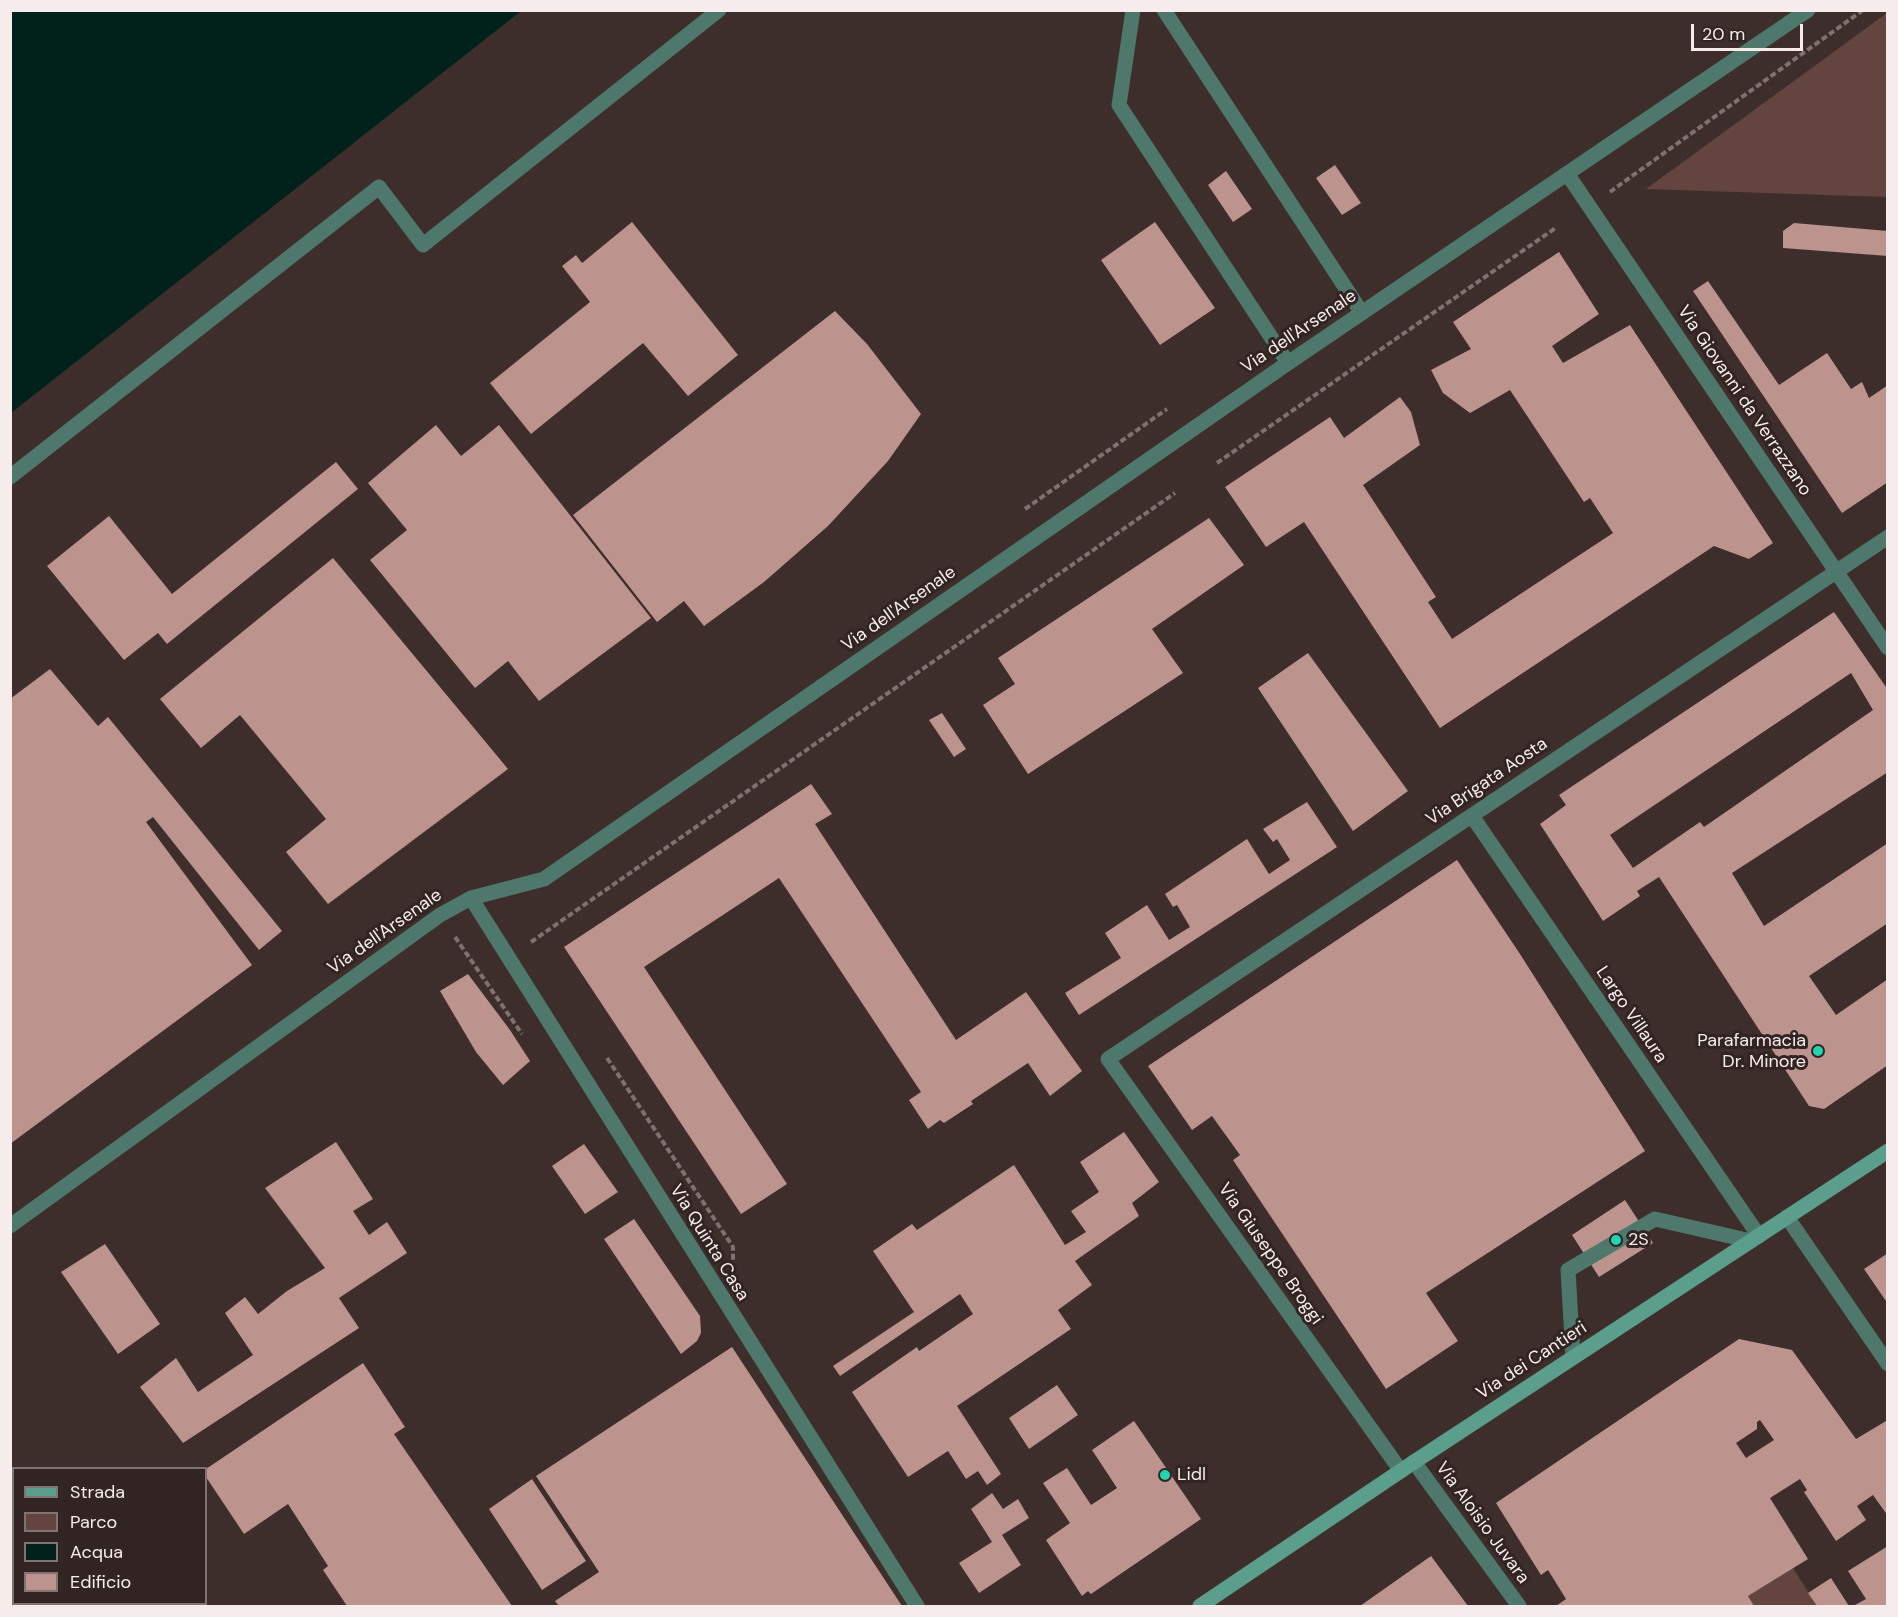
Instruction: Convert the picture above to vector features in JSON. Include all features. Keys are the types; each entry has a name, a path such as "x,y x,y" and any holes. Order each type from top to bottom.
{"main road":[{"name":"Via dei Cantieri","path":"1200,1606 1414,1461 1887,1151"}],"street":[{"path":"10,477 379,187 423,246 719,10"},
{"path":"1133,10 1119,105 1288,363"},
{"name":"Via dell'Arsenale","path":"10,1226 440,915 471,898 544,879 1288,363 1808,10"},
{"path":"1167,13 1362,313"},
{"name":"Via Giovanni da Verrazzano","path":"1568,175 1887,648"},
{"name":"Via Brigata Aosta","path":"1108,1059 1887,537"},
{"name":"Largo Villaura","path":"1472,816 1755,1239"},
{"name":"Via Quinta Casa","path":"471,898 917,1606"},
{"name":"Via Giuseppe Broggi","path":"1108,1059 1401,1471"},
{"path":"1787,1217 1887,1364"},
{"path":"1574,1357 1568,1270 1655,1219 1755,1239"},
{"name":"Via Aloisio Juvara","path":"1414,1461 1519,1606"}],"path":[{"path":"1608,193 1863,10"},
{"path":"1217,463 1557,227"},
{"path":"530,942 1175,493"}],"green space":[{"path":"1887,13 1887,197 1646,189"},
{"path":"1793,1568 1817,1606 1754,1606 1748,1596"}],"water":[{"path":"11,10 521,10 521,11 11,413"}],"building":[{"path":"1335,165 1361,203 1342,215 1316,178"},
{"path":"1226,171 1252,209 1233,222 1208,185"},
{"path":"632,222 738,355 688,396 643,343 531,434 490,383 590,302 562,266 576,255 582,263"},
{"path":"1155,222 1215,308 1160,345 1101,260"},
{"path":"1794,223 1888,231 1888,256 1783,248 1783,231"},
{"path":"1559,252 1599,314 1552,346 1563,363 1630,325 1773,543 1749,559 1714,546 1440,728 1304,522 1266,547 1225,487 1330,417 1344,438 1400,397 1411,412 1420,445 1363,485 1436,597 1428,602 1452,639 1613,533 1590,498 1584,502 1510,390 1470,413 1443,393 1431,370 1471,349 1453,322"},
{"path":"1708,281 1779,385 1827,353 1851,389 1862,382 1869,398 1888,385 1888,482 1842,513 1693,291"},
{"path":"835,311 867,344 921,414 888,461 828,526 764,582 704,626 684,601 657,622 573,515"},
{"path":"436,425 461,456 499,425 651,618 539,701 508,661 475,688 370,560 407,530 368,483"},
{"path":"336,462 358,489 167,644 158,633 124,660 47,566 109,516 172,594"},
{"path":"1209,518 1244,565 1152,629 1183,673 1028,774 983,705 1015,684 998,658"},
{"path":"333,558 508,769 328,904 286,852 326,819 240,715 201,748 160,699"},
{"path":"1834,612 1888,690 1888,772 1732,873 1764,926 1888,843 1888,923 1809,976 1836,1015 1888,979 1888,1065 1824,1109 1809,1106 1659,877 1637,891 1640,896 1603,921 1540,824 1566,805 1559,795","holes":["1851,673 1873,710 1704,827 1700,822 1633,868 1610,835"]},
{"path":"1308,653 1408,791 1353,831 1258,688"},
{"path":"50,669 98,726 108,717 282,931 259,950 153,817 146,822 252,965 10,1144 10,699"},
{"path":"942,713 966,749 954,757 929,720"},
{"path":"811,784 832,814 815,824 956,1040 1026,992 1082,1071 1050,1096 1028,1063 971,1101 973,1104 944,1123 940,1120 928,1129 909,1100 921,1092 779,878 644,967 787,1184 741,1214 564,947"},
{"path":"1307,802 1337,847 1079,1015 1065,993 1121,958 1105,933 1147,905 1169,940 1190,927 1177,905 1173,907 1165,894 1247,839 1269,874 1290,860 1277,839 1273,842 1263,829"},
{"path":"1457,860 1520,954 1645,1151 1426,1293 1458,1341 1386,1389 1233,1160 1240,1155 1212,1116 1192,1130 1148,1066"},
{"path":"468,974 530,1061 503,1085 476,1052 440,991"},
{"path":"1124,1132 1159,1182 1132,1203 1139,1216 1075,1261 1092,1285 1058,1310 1071,1329 957,1406 1001,1474 987,1485 978,1471 966,1479 948,1451 908,1477 852,1392 917,1347 919,1351 973,1314 960,1294 840,1376 833,1366 914,1312 873,1251 912,1224 917,1230 1014,1165 1065,1245 1086,1232 1071,1211 1099,1192 1080,1162"},
{"path":"336,1142 373,1199 353,1211 369,1235 387,1222 407,1253 339,1298 359,1328 183,1443 140,1387 176,1358 198,1392 253,1355 225,1313 245,1297 258,1314 287,1291 325,1268 265,1188"},
{"path":"584,1144 618,1192 585,1214 552,1166"},
{"path":"1625,1200 1653,1243 1599,1277 1572,1235"},
{"path":"634,1219 700,1316 701,1333 697,1341 681,1354 604,1239"},
{"path":"105,1244 160,1324 118,1354 61,1272"},
{"path":"1888,1253 1888,1304 1864,1269"},
{"path":"1739,1339 1792,1350 1856,1439 1886,1421 1888,1516 1873,1495 1857,1506 1866,1520 1836,1541 1804,1492 1807,1490 1800,1479 1770,1498 1808,1559 1748,1596 1754,1606 1556,1606 1566,1599 1548,1570 1541,1575 1496,1503","holes":["1760,1420 1774,1440 1746,1458 1736,1443 1757,1429 1757,1422"]},
{"path":"732,1347 902,1606 559,1606 555,1601 599,1572 536,1476"},
{"path":"363,1363 405,1427 394,1434 512,1606 347,1606 323,1570 328,1566 288,1504 244,1534 207,1478 207,1468"},
{"path":"1057,1385 1078,1415 1029,1449 1009,1418"},
{"path":"1134,1421 1201,1519 1091,1594 1088,1591 1082,1596 1046,1540 1070,1523 1043,1483 1067,1468 1091,1505 1117,1488 1092,1450"},
{"path":"532,1479 586,1561 542,1590 489,1509"},
{"path":"992,1493 1003,1509 1018,1499 1029,1518 1002,1535 1021,1565 979,1593 959,1563 992,1542 971,1509"},
{"path":"1888,1546 1888,1606 1853,1606 1866,1599 1848,1571"},
{"path":"1431,1556 1468,1606 1360,1606"},
{"path":"1831,1578 1849,1606 1817,1606 1808,1593"}],"place":[{"name":"Parafarmacia Dr. Minore","path":"1818,1051"},
{"name":"2S","path":"1616,1240"},
{"name":"Lidl","path":"1165,1475"}]}
